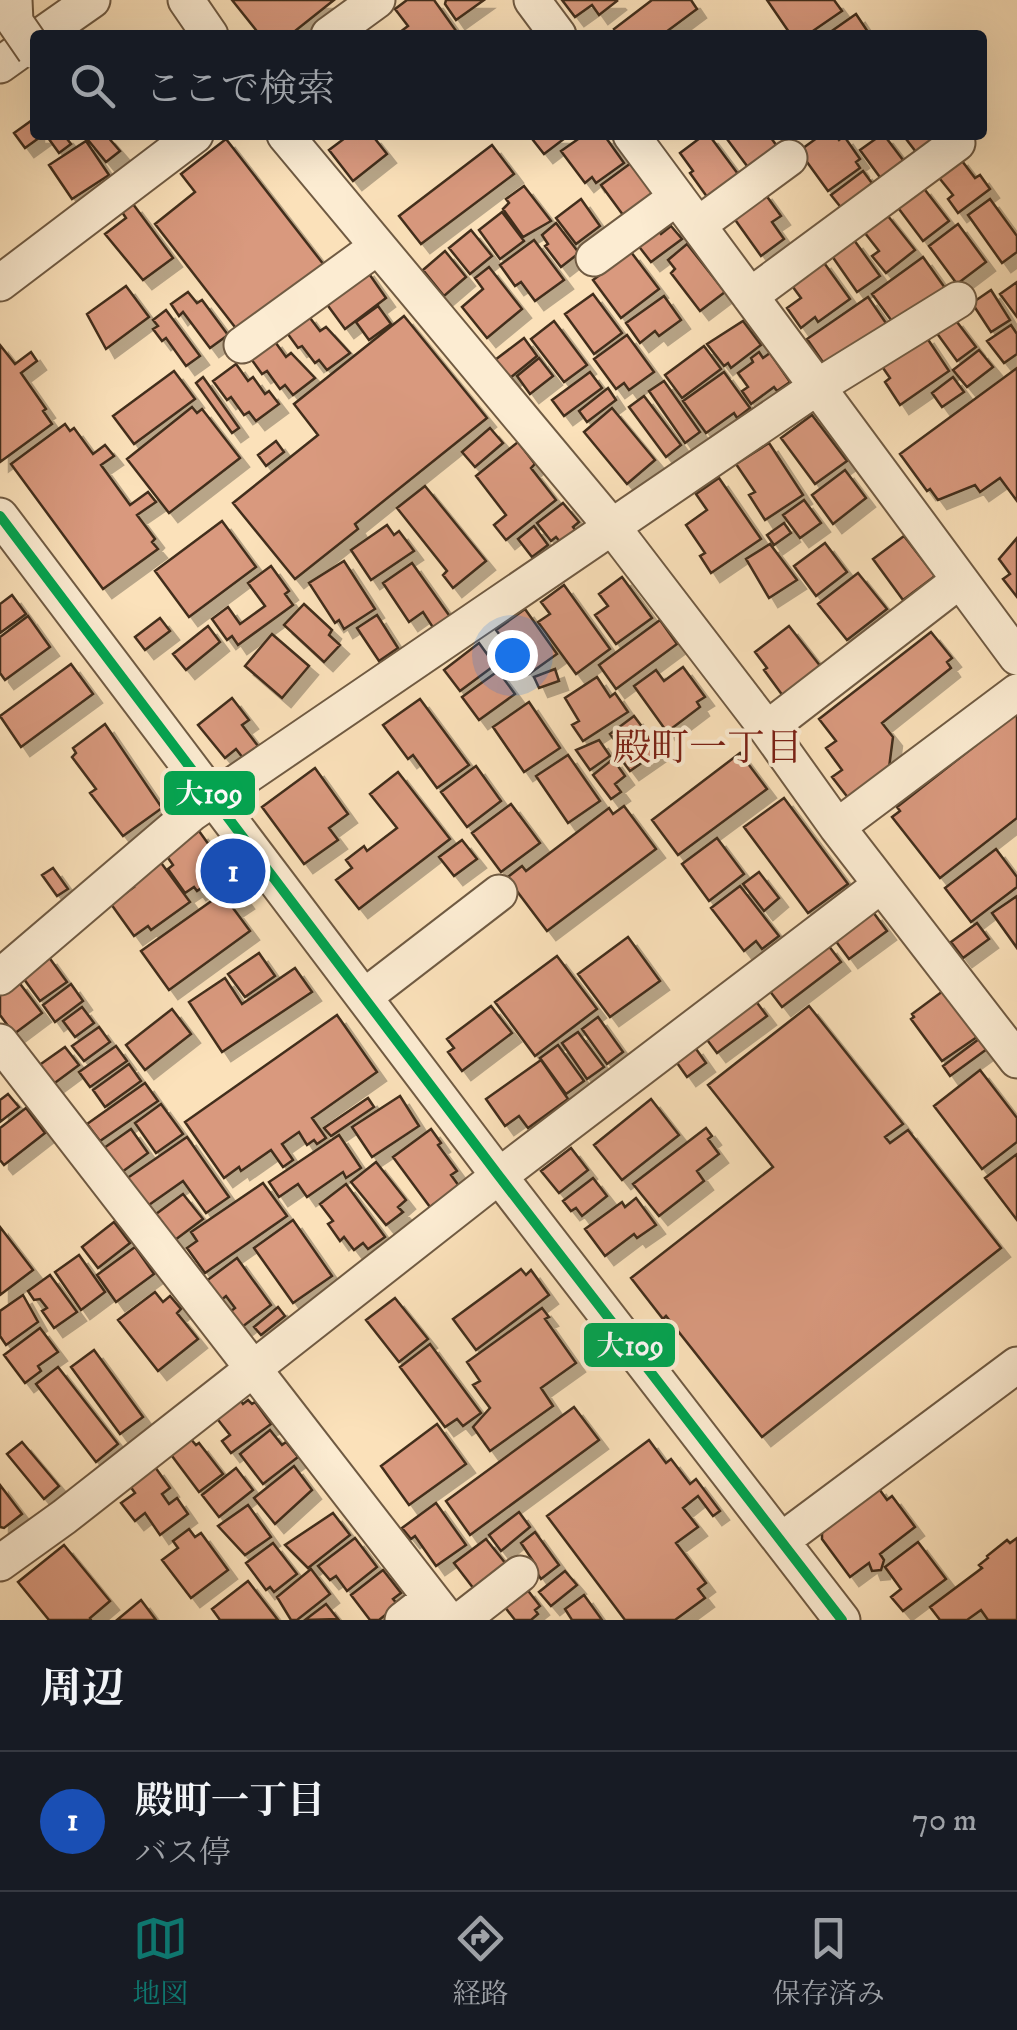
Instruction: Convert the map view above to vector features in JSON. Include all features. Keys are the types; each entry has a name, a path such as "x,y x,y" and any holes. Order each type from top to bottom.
{"street":[{"path":"14,0 16,22 30,45"},
{"path":"49,30 92,0"},
{"path":"186,0 207,30"},
{"path":"336,30 377,0"},
{"path":"532,0 554,30"},
{"path":"0,64 30,43"},
{"path":"0,50 30,52"},
{"path":"0,283 187,140"},
{"path":"289,140 613,528 881,885 1010,1043"},
{"path":"635,140 1017,657"},
{"path":"750,296 957,143"},
{"path":"594,258 789,158"},
{"path":"242,345 376,247"},
{"path":"0,977 212,799 818,387 958,300"},
{"path":"0,516 499,1176 842,1620"},
{"path":"767,729 960,580"},
{"path":"837,827 1017,692"},
{"path":"0,1563 881,885"},
{"path":"364,998 499,893"},
{"path":"0,1042 254,1370 427,1613"},
{"path":"781,1541 1017,1366"},
{"path":"461,1620 520,1574"}],"building":[{"path":"232,0 334,0 296,30 256,30"},
{"path":"407,0 434,0 455,30 403,30 408,26 395,9"},
{"path":"446,0 484,0 456,20"},
{"path":"562,0 617,1 599,15 592,5 575,17"},
{"path":"652,0 691,0 697,9 669,30 614,29"},
{"path":"767,0 834,0 842,11 814,30 788,30"},
{"path":"856,14 867,30 833,30"},
{"path":"30,122 30,140 36,140 25,148 14,133"},
{"path":"50,140 68,140 71,144 59,153"},
{"path":"88,140 110,140 120,151 106,162"},
{"path":"227,140 324,265 238,331 155,224 195,192 181,174"},
{"path":"342,140 376,140 387,154 353,181 329,150"},
{"path":"533,140 562,140 544,154"},
{"path":"577,140 608,140 624,163 596,183 592,177 585,183 561,151"},
{"path":"697,140 713,140 741,178 710,201 680,153"},
{"path":"728,140 773,140 779,149 750,170"},
{"path":"814,140 847,140 860,159 856,162 860,168 828,191 799,151"},
{"path":"874,140 888,140 906,164 882,180 860,150"},
{"path":"907,140 933,140 916,152"},
{"path":"86,141 109,175 72,199 49,165"},
{"path":"492,145 514,174 421,244 399,216"},
{"path":"959,157 975,178 980,175 990,189 958,213 948,199 953,195 936,174"},
{"path":"631,163 656,197 626,219 601,185"},
{"path":"863,171 874,186 843,210 831,195"},
{"path":"524,186 551,221 523,237 503,209 509,203 506,199"},
{"path":"922,186 949,221 923,241 896,205"},
{"path":"763,191 781,216 772,222 784,239 761,256 731,214"},
{"path":"581,199 600,226 576,244 556,218"},
{"path":"990,199 1017,236 1017,252 1002,263 968,215"},
{"path":"133,204 173,258 143,280 105,234 126,218 122,212"},
{"path":"884,211 915,250 886,273 872,256 879,251 861,228"},
{"path":"502,212 524,241 500,259 479,230"},
{"path":"556,223 579,253 561,267 545,246 548,244 542,235"},
{"path":"958,224 986,262 957,284 929,246"},
{"path":"671,226 682,239 651,262 637,244 656,227 661,234"},
{"path":"471,230 492,256 470,274 449,248"},
{"path":"534,240 564,280 535,301 521,282 515,286 500,265"},
{"path":"854,240 880,276 857,292 832,256"},
{"path":"687,244 725,292 700,311 671,273 675,269 668,260"},
{"path":"445,251 466,277 444,296 423,270"},
{"path":"631,252 659,289 621,318 593,280"},
{"path":"923,257 945,288 894,324 872,294"},
{"path":"822,260 850,299 818,322 815,317 801,328 787,308 801,298 790,283"},
{"path":"489,267 522,309 487,338 462,307 483,289 475,278"},
{"path":"365,268 386,298 345,329 323,299"},
{"path":"1017,282 1017,317 1000,294"},
{"path":"126,286 149,317 106,349 87,314"},
{"path":"991,290 1010,320 991,332 972,303"},
{"path":"188,292 197,303 202,300 228,335 210,348 183,312 179,316 171,304"},
{"path":"593,294 622,333 594,354 565,314"},
{"path":"664,296 681,320 659,336 655,331 640,343 626,323"},
{"path":"868,297 890,329 829,371 807,339"},
{"path":"378,306 391,324 369,340 356,322"},
{"path":"166,310 200,356 186,366 166,338 162,341 153,329 158,326 153,320"},
{"path":"307,314 320,331 326,327 350,353 327,370 319,360 315,363 302,346 298,348 285,330"},
{"path":"404,316 487,418 355,524 358,529 295,579 233,503 318,435 294,404"},
{"path":"954,318 976,347 957,361 936,332"},
{"path":"554,321 587,365 564,382 531,339"},
{"path":"743,321 761,345 731,368 728,363 724,366 707,344"},
{"path":"1011,325 1017,334 1017,354 1004,363 987,341"},
{"path":"627,335 654,372 629,390 624,383 616,389 594,359"},
{"path":"925,335 949,371 900,405 885,382 890,378 881,365"},
{"path":"524,338 537,356 510,378 495,360"},
{"path":"273,339 286,357 291,353 315,378 293,395 285,385 280,389 267,371 262,374 249,356"},
{"path":"0,345 15,364 31,352 37,361 21,373 52,424 0,462"},
{"path":"704,346 721,369 682,398 665,375"},
{"path":"979,350 993,367 967,387 953,370"},
{"path":"759,352 763,358 770,353 790,382 777,391 774,387 751,404 742,391 748,387 738,373"},
{"path":"539,358 553,376 530,394 517,376"},
{"path":"236,364 248,381 253,377 265,394 269,391 279,404 256,421 249,412 244,415 231,397 227,400 213,381"},
{"path":"1017,368 1017,501 1000,478 980,492 975,485 938,500 900,454"},
{"path":"174,371 195,399 134,444 113,416"},
{"path":"590,372 602,388 564,416 552,400"},
{"path":"724,372 750,408 737,418 734,413 706,433 683,401"},
{"path":"203,377 239,428 232,433 196,383"},
{"path":"953,377 964,392 942,407 932,393"},
{"path":"664,381 700,432 685,443 649,391"},
{"path":"608,388 616,400 587,422 579,411"},
{"path":"644,396 681,445 666,457 629,407"},
{"path":"192,407 197,413 202,409 240,458 169,513 127,459"},
{"path":"612,408 655,460 627,484 584,432"},
{"path":"812,415 847,461 815,484 781,438"},
{"path":"65,424 70,431 74,428 93,454 105,445 114,456 101,465 130,505 148,492 156,502 137,515 158,549 103,589 11,464"},
{"path":"490,428 503,443 475,467 462,452"},
{"path":"276,441 284,452 266,466 258,455"},
{"path":"518,442 535,464 531,468 556,500 506,540 494,525 506,515 476,476"},
{"path":"769,443 803,495 765,520 749,495 755,492 736,464"},
{"path":"845,470 866,498 833,524 812,495"},
{"path":"719,478 761,539 711,573 700,556 705,553 686,525 707,510 696,494"},
{"path":"425,486 486,561 453,588 443,575 447,571 397,508"},
{"path":"804,500 821,523 800,538 783,515"},
{"path":"563,503 579,522 573,527 576,531 561,543 556,537 551,541 537,523"},
{"path":"222,521 256,567 189,617 155,571"},
{"path":"784,523 791,533 774,545 767,535"},
{"path":"387,525 394,535 399,531 414,551 371,580 351,550"},
{"path":"534,526 548,545 532,557 518,539"},
{"path":"904,536 935,576 903,600 873,559"},
{"path":"1017,538 1017,597 1003,579 1010,574 999,559"},
{"path":"825,543 847,572 816,596 794,566"},
{"path":"770,544 797,580 769,598 746,559"},
{"path":"344,561 375,609 344,629 339,620 335,623 309,583"},
{"path":"412,563 451,618 434,629 423,612 409,622 383,583"},
{"path":"271,566 289,591 285,594 293,605 238,645 232,636 227,640 212,619 228,607 240,624 265,606 248,583"},
{"path":"858,573 887,609 847,640 818,604"},
{"path":"622,577 652,618 616,644 595,615 608,606 599,594"},
{"path":"564,585 610,649 576,674 538,622 550,614 541,602"},
{"path":"12,595 26,614 0,633 0,604"},
{"path":"304,604 332,630 329,635 340,645 324,662 284,625"},
{"path":"525,609 557,654 529,674 496,630"},
{"path":"377,615 398,648 379,661 357,628"},
{"path":"28,616 50,647 5,680 0,673 0,637"},
{"path":"160,618 170,631 145,650 135,637"},
{"path":"660,620 677,644 616,689 599,665"},
{"path":"208,626 220,642 186,670 173,654"},
{"path":"789,626 821,667 783,696 755,652"},
{"path":"931,632 952,658 947,662 951,668 882,723 893,737 889,768 849,799 832,777 842,770 826,748 836,741 819,719"},
{"path":"272,634 309,666 282,698 245,666"},
{"path":"479,643 495,665 460,691 444,670"},
{"path":"71,664 93,694 21,747 0,716"},
{"path":"683,667 705,697 697,702 700,707 667,732 634,686 656,670 664,681"},
{"path":"555,669 559,681 539,688 534,677"},
{"path":"498,671 515,694 479,720 462,697"},
{"path":"597,677 610,697 615,693 628,712 583,741 572,725 579,721 565,698"},
{"path":"232,698 249,720 242,725 258,746 243,758 236,749 225,758 198,725"},
{"path":"420,699 469,765 437,788 413,755 408,759 383,725"},
{"path":"529,702 560,748 524,772 493,727"},
{"path":"1017,713 1017,818 940,878 892,817 900,811 897,807"},
{"path":"634,716 646,732 622,750 610,734"},
{"path":"105,724 162,808 123,836 90,793 96,789 72,757 76,753 73,748"},
{"path":"599,740 610,756 590,770 576,750"},
{"path":"647,741 656,753 630,771 621,759"},
{"path":"740,753 767,789 678,855 652,820"},
{"path":"568,755 600,801 568,823 536,776"},
{"path":"613,759 625,776 615,784 621,792 611,799 593,775"},
{"path":"476,766 501,801 467,827 441,792"},
{"path":"315,768 348,814 329,828 338,840 304,864 262,807"},
{"path":"398,772 450,839 359,909 336,880 352,868 346,860 364,846 367,851 397,828 370,794"},
{"path":"784,798 848,884 808,913 744,827"},
{"path":"511,804 540,843 501,872 472,833"},
{"path":"624,806 656,849 547,931 513,886 504,880 522,866 526,871 609,808 613,814"},
{"path":"199,831 227,870 197,891 194,887 185,893 168,869 173,865 166,855"},
{"path":"717,838 744,874 709,901 682,864"},
{"path":"462,840 477,859 454,876 439,857"},
{"path":"996,849 1017,877 1017,887 971,922 945,888"},
{"path":"159,860 190,902 151,930 148,926 134,936 111,904 134,887 130,881"},
{"path":"53,868 68,889 57,896 42,875"},
{"path":"759,872 779,898 764,911 743,884"},
{"path":"234,885 245,900 233,908 250,931 169,990 141,951"},
{"path":"740,886 779,936 762,949 756,941 744,951 711,908"},
{"path":"1017,896 1017,948 992,913"},
{"path":"873,912 887,931 849,959 835,940"},
{"path":"977,923 989,939 963,958 951,942"},
{"path":"628,937 660,981 610,1017 578,974"},
{"path":"828,945 841,962 782,1007 769,990"},
{"path":"259,953 275,976 245,997 228,974"},
{"path":"48,956 67,982 40,1001 21,975"},
{"path":"557,956 597,1009 535,1056 495,1002"},
{"path":"295,968 312,992 222,1052 189,1002 225,978 242,1004"},
{"path":"18,981 42,1013 14,1034 0,1015 0,994"},
{"path":"71,984 83,1001 55,1022 43,1005"},
{"path":"943,991 977,1037 942,1061 911,1019 912,1014"},
{"path":"755,1000 767,1016 717,1053 705,1037"},
{"path":"491,1006 512,1033 462,1071 448,1052 454,1048 447,1039"},
{"path":"809,1006 903,1124 885,1137 890,1143 908,1130 1001,1248 762,1437 631,1278 773,1167 708,1085"},
{"path":"82,1007 94,1023 75,1037 63,1021"},
{"path":"172,1009 191,1034 145,1070 126,1045"},
{"path":"337,1015 377,1072 312,1118 326,1138 307,1145 299,1132 282,1144 293,1160 283,1167 271,1150 224,1178 185,1122"},
{"path":"598,1017 623,1052 607,1064 582,1029"},
{"path":"99,1027 110,1042 84,1061 72,1046"},
{"path":"578,1032 604,1067 587,1079 562,1043"},
{"path":"979,1039 987,1049 950,1076 943,1066"},
{"path":"558,1045 584,1081 566,1094 540,1058"},
{"path":"116,1046 127,1061 90,1087 79,1072"},
{"path":"694,1046 706,1063 687,1077 675,1060"},
{"path":"65,1047 79,1065 52,1085 38,1066"},
{"path":"541,1060 568,1099 528,1128 519,1116 505,1126 486,1099"},
{"path":"129,1064 141,1081 105,1107 93,1090"},
{"path":"980,1070 1017,1118 1017,1142 982,1169 934,1106"},
{"path":"145,1083 158,1101 100,1141 87,1124"},
{"path":"8,1094 19,1107 0,1122 0,1100"},
{"path":"400,1096 419,1126 372,1157 352,1127"},
{"path":"368,1098 374,1107 331,1136 324,1128"},
{"path":"651,1099 679,1135 622,1180 594,1145"},
{"path":"161,1104 183,1134 156,1153 135,1123"},
{"path":"26,1108 45,1133 4,1165 0,1160 0,1128"},
{"path":"706,1128 712,1136 708,1139 719,1154 697,1171 704,1181 659,1216 633,1184"},
{"path":"131,1129 148,1153 122,1172 104,1148"},
{"path":"431,1129 457,1171 451,1175 459,1186 430,1207 393,1157"},
{"path":"339,1135 361,1168 346,1178 343,1172 307,1197 298,1184 279,1197 269,1182"},
{"path":"187,1137 229,1197 206,1213 183,1181 146,1207 126,1179"},
{"path":"571,1148 588,1170 559,1193 541,1171"},
{"path":"1017,1154 1017,1220 985,1178"},
{"path":"376,1162 406,1200 398,1207 403,1212 386,1225 351,1182"},
{"path":"593,1178 607,1196 582,1216 576,1208 571,1211 563,1201"},
{"path":"263,1183 287,1216 205,1273 187,1248 197,1241 191,1232"},
{"path":"346,1184 385,1237 368,1249 363,1243 354,1250 344,1237 340,1241 328,1224 333,1221 320,1204"},
{"path":"183,1194 203,1219 175,1240 156,1214"},
{"path":"636,1198 656,1225 637,1238 634,1234 605,1256 585,1229 622,1202 625,1207"},
{"path":"293,1220 332,1276 293,1303 254,1248"},
{"path":"114,1222 130,1243 98,1268 82,1247"},
{"path":"0,1227 33,1270 0,1295"},
{"path":"135,1247 154,1274 116,1302 97,1275"},
{"path":"79,1255 105,1292 81,1310 55,1272"},
{"path":"237,1258 271,1305 242,1327 226,1296 219,1302 205,1282"},
{"path":"521,1269 526,1275 531,1270 549,1295 476,1350 453,1319"},
{"path":"50,1275 77,1312 54,1328 42,1311 47,1308 28,1291"},
{"path":"155,1292 163,1302 170,1296 181,1309 177,1313 198,1339 158,1371 118,1320"},
{"path":"23,1295 38,1322 6,1345 0,1336 0,1311"},
{"path":"395,1298 428,1339 399,1362 366,1320"},
{"path":"278,1307 285,1316 261,1335 254,1327"},
{"path":"542,1308 549,1317 545,1319 576,1363 541,1388 553,1406 490,1451 473,1427 490,1408 473,1385 480,1381 467,1362"},
{"path":"40,1328 58,1352 38,1366 41,1371 25,1383 4,1355"},
{"path":"430,1344 481,1413 463,1426 457,1419 445,1427 400,1367"},
{"path":"94,1350 143,1417 120,1434 71,1367"},
{"path":"58,1367 118,1444 96,1462 36,1384"},
{"path":"239,1398 243,1404 248,1400 255,1402 271,1424 231,1453 222,1441 230,1435 215,1416"},
{"path":"574,1407 599,1440 470,1535 446,1501"},
{"path":"437,1424 466,1464 409,1505 381,1466"},
{"path":"270,1430 298,1457 263,1484 240,1454"},
{"path":"189,1437 196,1445 199,1443 223,1474 199,1492 169,1452"},
{"path":"649,1440 666,1463 671,1459 690,1484 696,1479 720,1511 713,1516 698,1496 683,1508 698,1527 676,1543 706,1583 698,1589 705,1598 675,1620 625,1620 547,1516"},
{"path":"22,1442 59,1486 44,1499 7,1454"},
{"path":"294,1466 312,1490 275,1524 254,1498"},
{"path":"155,1467 170,1488 162,1494 169,1504 177,1498 188,1514 160,1535 145,1513 135,1521 121,1503 135,1493 130,1486"},
{"path":"236,1468 253,1490 219,1517 202,1495"},
{"path":"0,1485 22,1514 4,1528 0,1527"},
{"path":"877,1486 887,1500 892,1496 915,1527 880,1554 884,1560 881,1570 872,1571 869,1563 850,1577 822,1539 822,1527"},
{"path":"436,1503 466,1545 436,1566 415,1536 411,1539 402,1528"},
{"path":"248,1505 271,1537 245,1555 218,1526"},
{"path":"519,1512 530,1527 501,1551 489,1535"},
{"path":"333,1513 350,1535 308,1568 285,1545"},
{"path":"189,1529 195,1537 201,1533 228,1570 191,1598 162,1560 178,1548 173,1541"},
{"path":"535,1532 559,1565 541,1579 521,1543"},
{"path":"355,1538 377,1567 347,1591 336,1576 330,1580 318,1566"},
{"path":"1017,1538 1017,1620 988,1620 981,1610 967,1620 940,1620 930,1607 982,1568 979,1565 987,1556 1007,1540 1010,1543"},
{"path":"486,1539 506,1564 474,1589 454,1563"},
{"path":"918,1542 946,1579 903,1611 891,1597 901,1589 885,1567"},
{"path":"273,1543 297,1574 274,1592 270,1587 266,1590 246,1563"},
{"path":"64,1545 110,1601 91,1620 49,1620 18,1582"},
{"path":"311,1569 330,1594 297,1620 291,1620 277,1597"},
{"path":"383,1570 401,1593 393,1599 398,1605 379,1620 370,1620 351,1595"},
{"path":"565,1571 577,1585 551,1606 539,1592"},
{"path":"248,1581 278,1620 220,1620 212,1609"},
{"path":"526,1588 540,1606 535,1610 538,1614 531,1620 515,1620 504,1606"},
{"path":"584,1595 602,1620 572,1620 565,1609"},
{"path":"141,1600 156,1620 117,1620"},
{"path":"326,1604 338,1619 305,1620"}],"transit line":[{"name":"大109","path":"0,516 499,1176 842,1620"}],"place":[{"name":"殿町一丁目","path":"233,871"}],"district":[{"name":"殿町一丁目","path":"708,749"}]}
